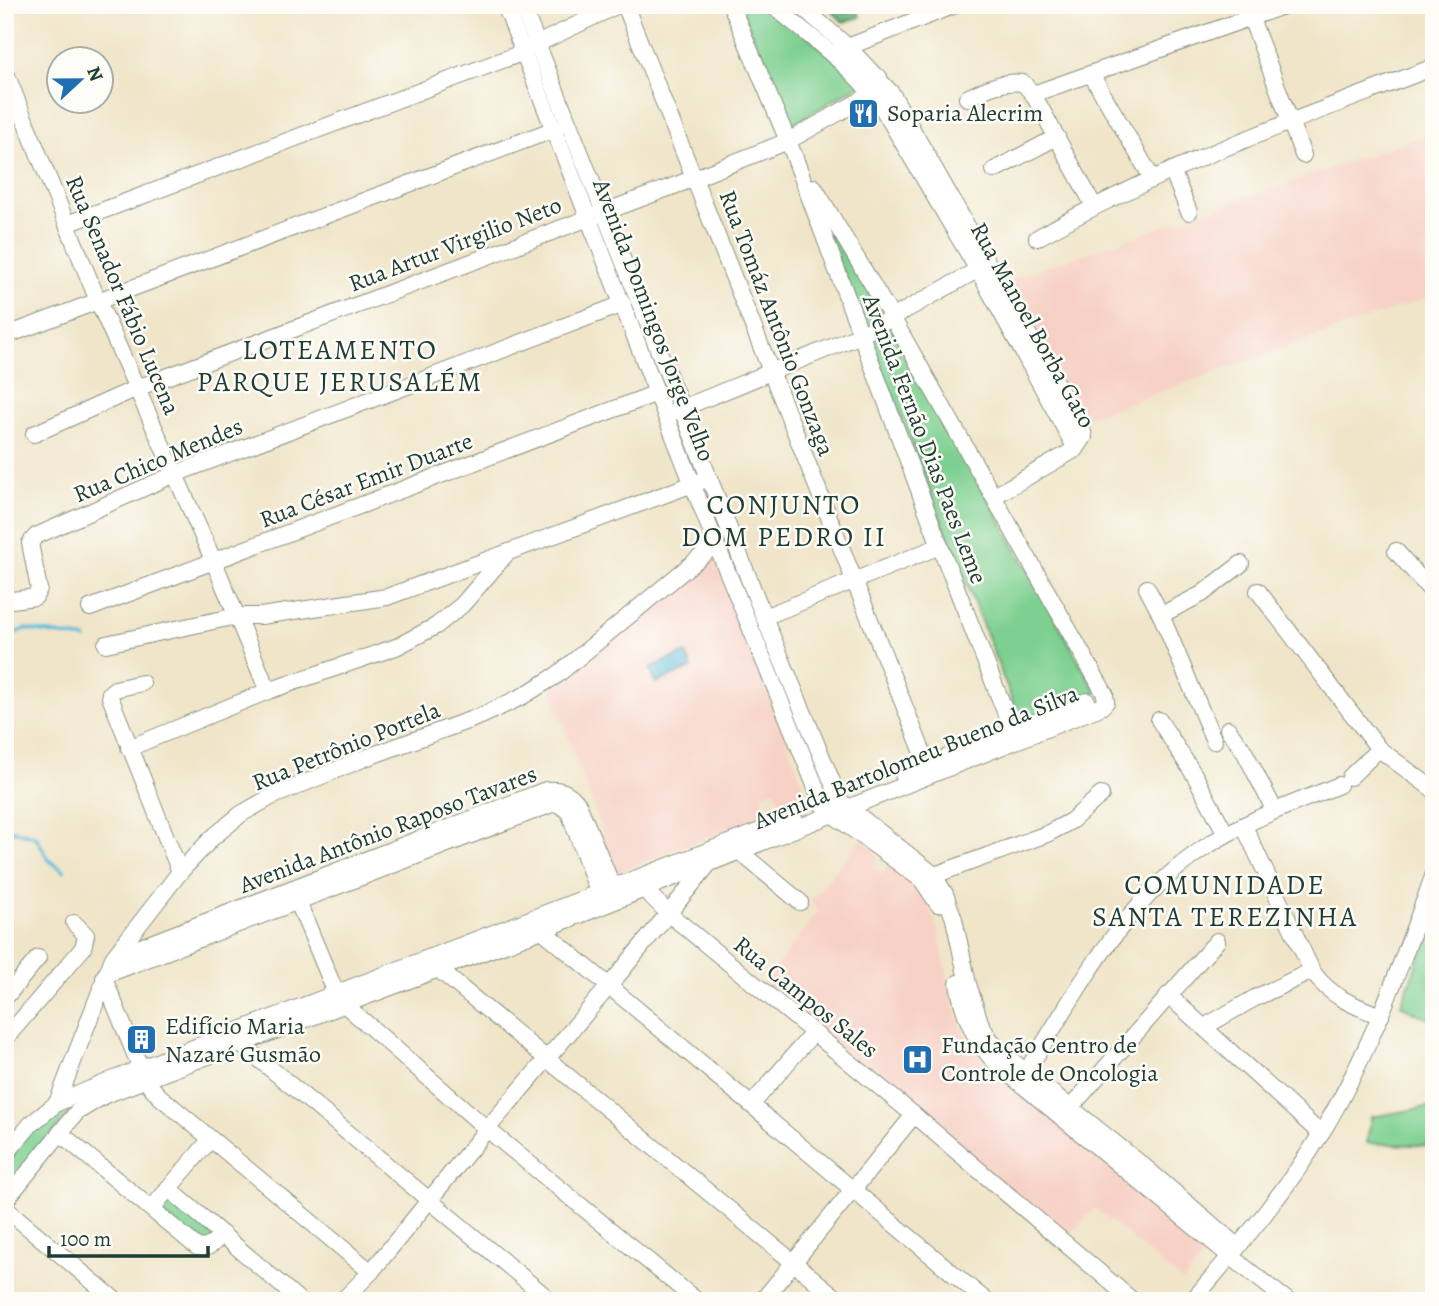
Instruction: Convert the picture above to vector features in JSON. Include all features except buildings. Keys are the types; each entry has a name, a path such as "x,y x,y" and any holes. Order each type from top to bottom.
{"street":[{"name":"Avenida Domingos Jorge Velho","path":"505,5 531,48 606,212 683,408 716,544 836,808"},
{"name":"Avenida Domingos Jorge Velho","path":"522,5 531,48 555,129 657,393 764,617 836,808"},
{"path":"67,225 531,48 618,5"},
{"name":"Rua Tomáz Antônio Gonzaga","path":"625,5 930,770"},
{"name":"Avenida Fernão Dias Paes Leme","path":"731,5 791,147 940,546 1014,735"},
{"name":"Rua Manoel Borba Gato","path":"772,5 831,54 872,93 984,266"},
{"name":"Rua Manoel Borba Gato","path":"800,5 848,47 879,77 892,94 984,266 1076,449 994,495"},
{"path":"831,54 955,5"},
{"path":"1033,94 1091,75 1249,12 1286,5"},
{"path":"1249,12 1303,155"},
{"path":"1037,238 1152,178 1434,67"},
{"name":"Rua Senador Fábio Lucena","path":"5,71 98,300 215,562 268,691"},
{"path":"1091,75 1152,178"},
{"path":"872,93 879,77"},
{"path":"967,98 994,86 1013,81 1023,83 1033,94 1094,206"},
{"name":"Rua Artur Virgilio Neto","path":"34,433 137,388 695,178 791,147 872,93"},
{"path":"7,331 98,300 555,129"},
{"path":"994,170 1057,138"},
{"name":"Avenida Fernão Dias Paes Leme","path":"791,147 994,495 1105,694"},
{"path":"1172,170 1189,212"},
{"path":"666,415 861,335 984,266"},
{"name":"Rua Chico Mendes","path":"5,601 35,597 38,594 30,543 36,536 175,474 623,304"},
{"name":"Rua César Emir Duarte","path":"90,608 657,393"},
{"path":"106,644 237,616 285,613 387,597 701,481"},
{"name":"Rua Petrônio Portela","path":"68,1105 104,977 113,958 180,872 212,838 242,814 271,797 365,758 481,716 523,696 568,667 716,544"},
{"path":"764,617 940,546"},
{"path":"129,748 268,691 396,647 436,626 463,605 509,551"},
{"path":"1396,551 1434,594"},
{"path":"1161,615 1202,594 1241,564"},
{"path":"1147,588 1214,741"},
{"path":"1258,591 1379,749 1434,790"},
{"path":"142,682 115,689 110,693 110,697 180,872"},
{"name":"Avenida Bartolomeu Bueno da Silva","path":"5,1155 32,1124 68,1105 105,1095 143,1074 706,859 1014,735 1101,707 1106,702 1105,694"},
{"path":"1159,720 1195,776 1226,834"},
{"path":"1228,729 1244,751 1275,811"},
{"path":"1022,1078 1096,958 1164,879 1226,834 1345,781 1379,749"},
{"name":"Avenida Antônio Raposo Tavares","path":"104,977 295,896 549,797 557,789 570,794 578,804 608,897"},
{"path":"927,877 1047,834 1071,821 1101,795"},
{"path":"836,808 927,877 942,912 964,1011 984,1040 994,1061 1071,1107 1288,1301"},
{"name":"Avenida Bartolomeu Bueno da Silva","path":"432,964 542,930 608,897 644,890 706,859 740,852 836,808"},
{"path":"1244,826 1320,984 1350,1004 1381,1016"},
{"path":"740,852 800,902"},
{"path":"342,1301 371,1272 610,985 668,913 706,859"},
{"path":"1192,1301 1289,1182 1321,1134 1359,1065 1381,1016 1431,890 1434,874"},
{"name":"Rua Campos Sales","path":"644,890 668,913 914,1115 1133,1301"},
{"path":"295,896 340,999 488,1129 697,1301"},
{"name":"Avenida Antônio Raposo Tavares","path":"113,958 295,896"},
{"path":"5,1039 83,948 86,935 74,923"},
{"path":"542,930 986,1301"},
{"path":"1071,1107 1217,941"},
{"path":"5,998 38,958"},
{"path":"432,964 840,1301"},
{"path":"1204,1027 1255,998 1312,971"},
{"path":"104,977 143,1074 158,1095 371,1272"},
{"path":"1168,995 1321,1134"},
{"name":"Avenida Bartolomeu Bueno da Silva","path":"143,1074 242,1045 340,999"},
{"path":"752,1104 813,1033"},
{"path":"242,1045 551,1301"},
{"path":"1022,1078 1234,1251"},
{"name":"Avenida Bartolomeu Bueno da Silva","path":"5,1201 60,1133 68,1105"},
{"path":"762,1301 914,1115"},
{"path":"60,1133 197,1247 209,1246 222,1234"},
{"path":"152,1208 210,1140"},
{"path":"168,1188 300,1301"},
{"path":"5,1208 116,1301"}],"shaded area":[{"path":"1434,132 1434,295 1084,419 1006,281"},
{"path":"712,558 716,560 807,794 805,799 785,807 774,789 762,794 766,807 765,815 617,872 551,690"},
{"name":"Fundação Centro de Controle de Oncologia","path":"861,839 875,851 877,859 874,869 883,875 890,865 916,885 926,899 939,933 952,1003 964,1032 988,1066 1210,1249 1183,1282 1095,1208 1068,1237 763,985 819,910 810,902"}],"green space":[{"path":"740,5 771,5 862,83 790,126"},
{"path":"826,5 856,5 860,17 843,22"},
{"path":"814,207 888,321 1097,693 1021,723 869,335"},
{"path":"1434,919 1434,1022 1401,1005"},
{"path":"70,1100 68,1115 5,1190 5,1159 40,1117"},
{"path":"1434,1106 1434,1146 1367,1143 1371,1117"},
{"path":"169,1197 221,1244 212,1255 159,1211"}],"water":[{"path":"685,653 692,668 656,683 650,668"}],"waterway":[{"path":"5,637 25,629 86,639"},
{"path":"5,828 36,837 49,860 64,871"}],"place":[{"name":"Soparia Alecrim","path":"864,113"},
{"name":"Edifício Maria Nazaré Gusmão","path":"142,1040"},
{"name":"Fundação Centro de Controle de Oncologia","path":"918,1059"}],"district":[{"name":"LOTEAMENTO PARQUE JERUSALÉM","path":"340,366"},
{"name":"CONJUNTO DOM PEDRO II","path":"784,521"},
{"name":"COMUNIDADE SANTA TEREZINHA","path":"1225,901"}]}
